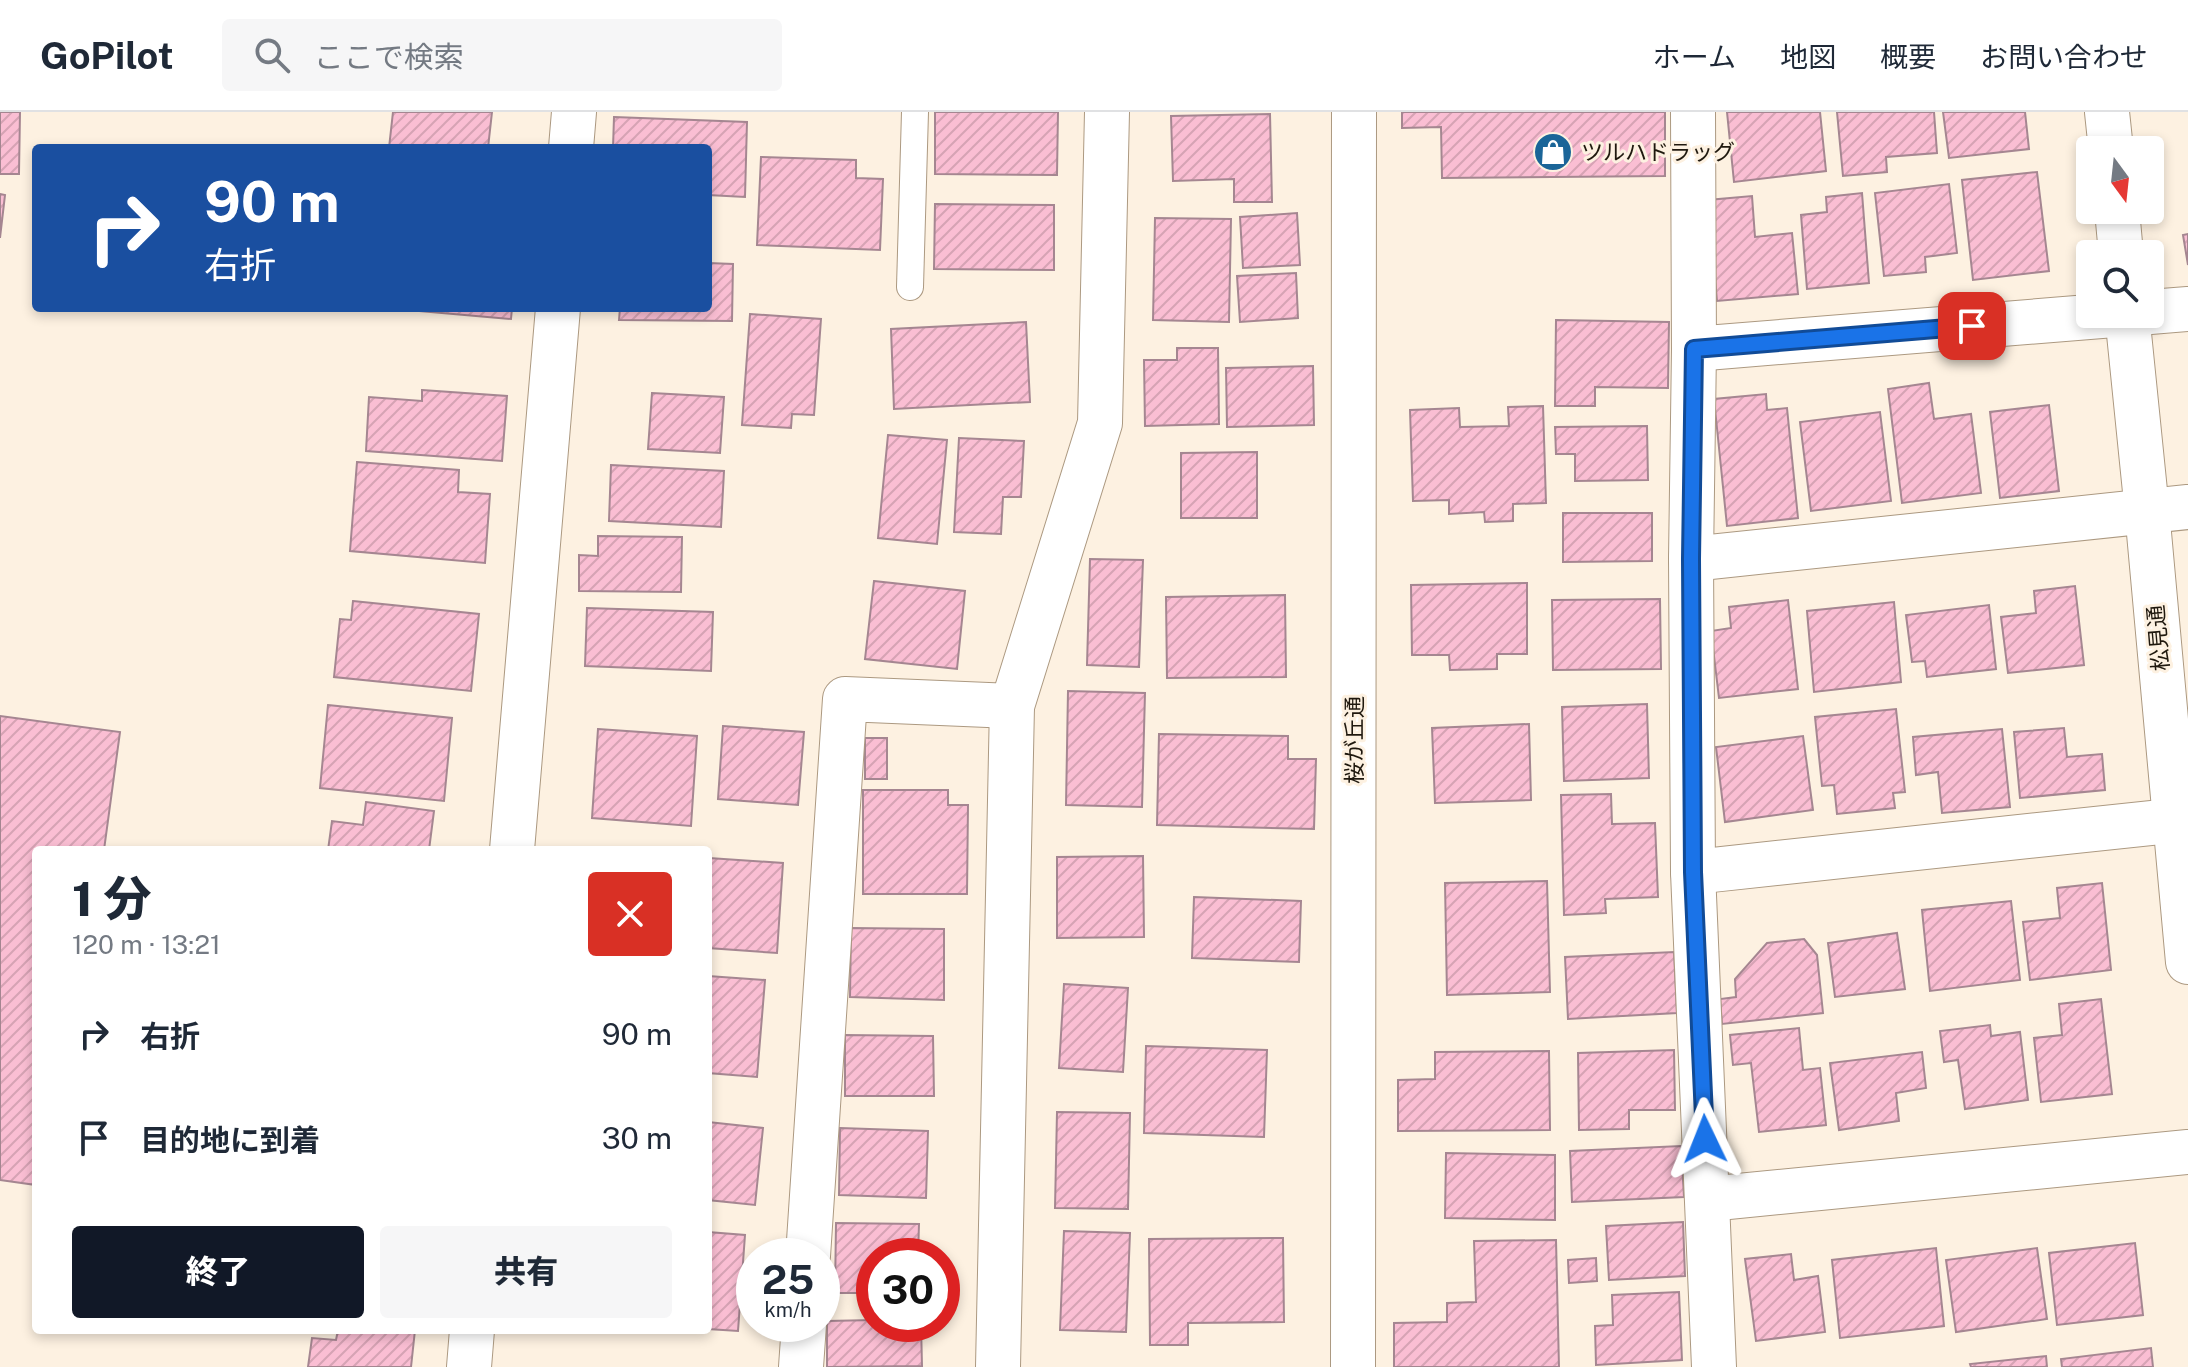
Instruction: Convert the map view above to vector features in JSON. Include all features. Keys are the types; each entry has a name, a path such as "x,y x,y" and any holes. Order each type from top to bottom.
{"street":[{"path":"571,144 574,112"},
{"path":"998,1367 1012,706 1100,423 1107,112"},
{"name":"桜が丘通","path":"1353,1367 1354,112"},
{"path":"1693,112 1693,872 1714,1367"},
{"path":"2107,112 2110,136"},
{"path":"2164,311 2188,309"},
{"path":"512,846 558,312"},
{"path":"1694,349 2076,318"},
{"name":"松見通","path":"2129,328 2168,509 2188,962"},
{"path":"1691,559 2168,509"},
{"path":"809,1238 845,699 1012,706"},
{"path":"1693,872 2181,820"},
{"path":"1708,1199 2188,1152"},
{"path":"469,1367 472,1334"},
{"path":"801,1367 803,1342"}],"lane":[{"path":"910,287 915,112"}],"building":[{"path":"0,112 20,112 19,174 0,174"},
{"path":"393,112 492,112 488,144 389,144"},
{"path":"935,112 1058,112 1057,175 935,174"},
{"name":"ツルハドラッグ","path":"1402,112 1665,112 1665,176 1442,178 1441,127 1402,128"},
{"path":"1727,112 1820,112 1826,171 1734,182"},
{"path":"1837,112 1934,112 1937,153 1886,157 1887,172 1843,176"},
{"path":"1943,112 2025,112 2029,149 1949,158"},
{"path":"1270,114 1272,202 1234,202 1234,179 1173,181 1171,116"},
{"path":"614,117 747,122 745,197 712,195 712,144 613,144"},
{"path":"761,157 856,160 856,178 883,179 880,250 757,245"},
{"path":"2037,172 2049,271 1973,280 1962,180"},
{"path":"1949,184 1957,253 1925,257 1926,272 1884,276 1875,193"},
{"path":"1862,193 1869,283 1807,289 1801,215 1827,212 1826,197"},
{"path":"0,194 5,195 0,238"},
{"path":"1752,196 1755,237 1792,233 1798,294 1717,301 1708,200"},
{"path":"935,204 1054,205 1054,270 934,269"},
{"path":"1297,213 1300,265 1243,268 1240,217"},
{"path":"1155,218 1231,219 1229,322 1153,320"},
{"path":"2188,234 2188,265 2183,235"},
{"path":"712,263 733,264 732,321 619,320 620,312 712,312"},
{"path":"1296,273 1298,318 1240,322 1237,276"},
{"path":"431,312 512,312 511,319"},
{"path":"750,314 821,319 814,415 792,414 791,428 742,425"},
{"path":"1556,320 1669,322 1668,388 1595,387 1595,406 1555,406"},
{"path":"1026,322 1030,402 894,409 891,329"},
{"path":"1177,348 1218,348 1219,424 1145,426 1144,360 1177,360"},
{"path":"1313,366 1314,425 1227,427 1226,368"},
{"path":"1929,383 1934,419 1971,414 1981,493 1902,503 1888,389"},
{"path":"422,390 507,396 502,461 366,451 369,397 422,401"},
{"path":"652,393 724,397 720,453 648,449"},
{"path":"1766,394 1767,410 1787,408 1798,518 1727,526 1714,399"},
{"path":"2049,405 2059,491 2000,498 1990,412"},
{"path":"1543,406 1546,503 1513,504 1513,521 1485,522 1484,512 1449,514 1449,500 1413,501 1410,410 1459,408 1460,427 1509,426 1508,407"},
{"path":"1880,412 1891,501 1811,511 1800,422"},
{"path":"1647,426 1648,480 1575,481 1575,454 1556,454 1555,427"},
{"path":"888,435 947,440 937,544 878,538"},
{"path":"959,438 1024,441 1021,497 1003,497 1001,534 954,532"},
{"path":"1257,452 1257,518 1181,518 1181,453"},
{"path":"357,462 459,470 458,492 490,494 485,563 350,551"},
{"path":"611,465 724,471 721,527 609,521"},
{"path":"1563,513 1652,513 1652,561 1563,562"},
{"path":"598,536 682,537 681,592 579,591 579,555 598,556"},
{"path":"1090,559 1143,560 1139,667 1087,665"},
{"path":"874,581 965,591 957,669 865,659"},
{"path":"1527,583 1527,654 1497,654 1497,669 1450,670 1449,655 1412,655 1411,585"},
{"path":"2075,586 2084,665 2008,673 2001,617 2036,613 2034,591"},
{"path":"1285,595 1286,677 1167,678 1166,597"},
{"path":"1660,599 1661,669 1553,670 1552,600"},
{"path":"1788,600 1798,689 1719,698 1711,631 1731,628 1729,607"},
{"path":"353,601 479,614 471,691 334,677 340,619 351,620"},
{"path":"1894,602 1901,682 1814,692 1807,611"},
{"path":"1989,605 1996,669 1927,677 1925,661 1912,662 1906,615"},
{"path":"587,608 713,612 711,671 585,666"},
{"path":"1068,691 1145,693 1142,807 1066,805"},
{"path":"1647,704 1649,778 1564,781 1562,707"},
{"path":"328,705 452,718 444,801 320,788"},
{"path":"1896,709 1905,792 1893,793 1895,808 1837,814 1834,785 1822,786 1815,717"},
{"path":"0,716 120,732 105,846 32,846 32,1184 0,1180"},
{"path":"1529,724 1531,800 1435,803 1432,728"},
{"path":"723,726 804,732 798,805 718,799"},
{"path":"2064,728 2067,757 2102,754 2105,790 2020,798 2014,732"},
{"path":"598,729 697,736 691,826 592,818"},
{"path":"2002,729 2010,807 1942,813 1938,772 1916,775 1913,737"},
{"path":"1159,734 1288,736 1288,759 1316,759 1314,829 1157,825"},
{"path":"1803,736 1813,810 1725,822 1716,747"},
{"path":"865,738 887,738 887,779 865,779"},
{"path":"863,790 948,790 948,805 968,805 967,894 863,894"},
{"path":"1611,794 1612,824 1655,823 1658,897 1605,899 1606,913 1564,915 1561,795"},
{"path":"366,802 434,811 430,846 329,846 332,821 363,825"},
{"path":"1143,856 1144,937 1057,938 1057,857"},
{"path":"712,858 783,863 777,953 712,948"},
{"path":"1547,881 1550,992 1447,995 1445,883"},
{"path":"2102,883 2111,970 2030,980 2023,922 2060,918 2057,888"},
{"path":"1194,897 1301,901 1299,962 1192,958"},
{"path":"2011,901 2020,980 1930,991 1922,910"},
{"path":"851,928 944,929 944,1000 850,997"},
{"path":"1897,933 1905,989 1835,997 1828,943"},
{"path":"1804,939 1817,955 1823,1013 1722,1024 1720,999 1736,997 1735,979 1767,943"},
{"path":"1674,952 1677,1013 1568,1019 1565,957"},
{"path":"712,976 765,980 757,1077 712,1073"},
{"path":"1064,984 1128,988 1123,1072 1059,1068"},
{"path":"2101,999 2112,1094 2041,1102 2034,1038 2062,1035 2059,1004"},
{"path":"1990,1025 1991,1036 2020,1032 2028,1100 1965,1109 1958,1060 1944,1062 1940,1031"},
{"path":"1799,1028 1803,1070 1820,1068 1826,1125 1759,1132 1751,1063 1733,1065 1730,1035"},
{"path":"845,1035 933,1036 934,1096 845,1096"},
{"path":"1146,1046 1267,1050 1264,1137 1144,1133"},
{"path":"1674,1050 1675,1110 1629,1110 1629,1129 1579,1130 1578,1053"},
{"path":"1549,1051 1550,1130 1398,1131 1398,1080 1435,1079 1435,1052"},
{"path":"1922,1052 1926,1088 1896,1093 1899,1121 1839,1130 1830,1063"},
{"path":"1057,1112 1130,1113 1128,1209 1055,1208"},
{"path":"712,1122 763,1128 755,1205 712,1200"},
{"path":"840,1128 928,1131 926,1198 839,1195"},
{"path":"1681,1146 1684,1197 1572,1202 1570,1151"},
{"path":"1446,1153 1555,1155 1555,1220 1445,1218"},
{"path":"1683,1222 1685,1276 1609,1280 1606,1226"},
{"path":"836,1223 919,1224 919,1238 856,1238 856,1293 840,1293 840,1238 836,1238"},
{"path":"1064,1231 1130,1233 1126,1332 1060,1330"},
{"path":"712,1232 745,1235 745,1238 736,1238 736,1331 712,1329"},
{"path":"1283,1238 1284,1322 1188,1323 1188,1345 1150,1345 1149,1239"},
{"path":"1556,1240 1559,1367 1394,1367 1394,1323 1447,1322 1447,1303 1476,1302 1474,1241"},
{"path":"2135,1243 2143,1315 2057,1325 2049,1253"},
{"path":"1936,1248 1944,1326 1840,1338 1832,1260"},
{"path":"2037,1248 2047,1319 1956,1332 1946,1260"},
{"path":"1791,1254 1794,1280 1818,1276 1825,1332 1756,1341 1745,1259"},
{"path":"1596,1258 1597,1281 1569,1283 1568,1260"},
{"path":"1679,1292 1682,1360 1596,1365 1595,1326 1613,1325 1612,1295"},
{"path":"856,1320 856,1342 921,1342 922,1366 827,1367 827,1342 840,1342 840,1321"},
{"path":"337,1334 415,1334 411,1367 308,1367 312,1338 336,1340"},
{"path":"2151,1348 2153,1367 2062,1367 2061,1359"},
{"path":"2046,1356 2047,1367 1971,1367 1970,1364"}],"place":[{"name":"ツルハドラッグ","path":"1553,152"}],"route":[{"path":"1705,1139 1693,872 1691,559 1694,349 1972,326"}]}
